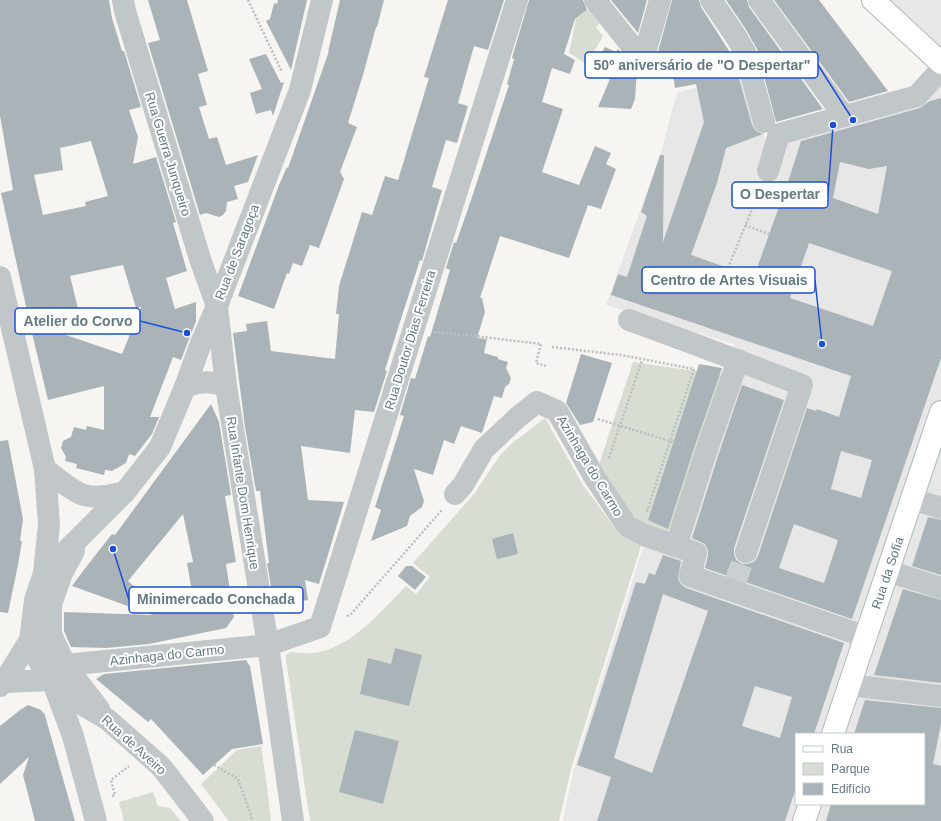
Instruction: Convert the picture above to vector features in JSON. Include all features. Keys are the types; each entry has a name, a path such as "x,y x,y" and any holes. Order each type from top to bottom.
{"main road":[{"path":"873,0 941,63"},
{"name":"Rua da Sofia","path":"833,733 941,412"},
{"path":"804,821 810,805"}],"street":[{"name":"Rua Guerra Junqueiro","path":"123,0 125,11 198,251 217,306"},
{"name":"Rua de Saragoça","path":"44,573 125,492 160,447 217,306 300,90 322,0"},
{"name":"Rua Doutor Dias Ferreira","path":"268,645 320,628 517,0"},
{"path":"595,0 643,60 660,0"},
{"path":"711,0 745,52 771,128 768,171"},
{"path":"759,0 844,116"},
{"path":"771,128 844,116 917,96 941,69"},
{"path":"0,277 45,469 49,525 44,573 35,600 30,640 1,683"},
{"name":"Rua Infante Dom Henrique","path":"217,306 226,386 268,645 293,821"},
{"path":"629,320 802,385 746,552"},
{"path":"676,546 706,452 738,360"},
{"path":"185,387 198,382 212,382 226,386"},
{"name":"Azinhaga do Carmo","path":"455,494 463,485 484,449 518,417 537,402 557,411 595,478 627,526 644,535 696,553 690,576 734,588 866,637"},
{"path":"45,469 65,485 84,495 104,496 125,492"},
{"path":"912,499 941,508"},
{"path":"81,537 62,573 51,604 51,634 73,736 96,821"},
{"path":"888,570 941,588"},
{"path":"30,640 40,663 59,672 107,718"},
{"name":"Azinhaga do Carmo","path":"1,683 59,672 268,645"},
{"name":"Rua de Aveiro","path":"59,672 71,698 107,718 164,770 203,821"},
{"path":"850,685 941,696"}],"path":[{"path":"248,0 284,77"},
{"path":"728,268 768,171"},
{"path":"745,225 769,234"},
{"path":"430,332 541,344 536,363 546,366"},
{"path":"552,347 621,355 694,369 646,514"},
{"path":"610,455 642,360"},
{"path":"598,419 690,447"},
{"path":"350,614 455,494"},
{"path":"214,765 238,779 253,821"},
{"path":"111,780 115,795"}],"shaded area":[{"path":"887,0 941,0 941,49"},
{"path":"747,74 768,149 941,80 941,821 563,821 574,769 643,547 734,344 606,305 660,156 677,93"}],"green space":[{"path":"590,8 601,22 596,27 603,36 587,64 569,53 576,19"},
{"path":"633,362 722,375 668,536 640,522 627,511 599,464"},
{"path":"545,418 583,485 620,535 641,546 571,769 559,821 310,821 286,655 290,652 312,653 339,645 364,628 406,586 416,594 430,577 413,563 474,494 501,454 511,444"},
{"path":"261,746 271,821 229,821 201,784 237,750"},
{"path":"153,792 158,806 170,808 181,821 124,821 119,802"}],"building":[{"path":"0,0 109,0 112,18 141,107 129,110 138,137 133,164 156,157 176,222 173,223 187,271 166,278 175,309 196,302 196,321 181,360 173,357 150,417 159,417 152,434 135,456 129,454 126,463 112,471 105,470 104,475 76,468 77,464 65,461 66,457 61,448 63,441 71,437 74,427 86,430 87,426 104,430 104,386 48,400 1,193 13,190 0,116","holes":["91,141 108,196 85,202 86,206 43,215 34,175 63,170 60,148","123,265 136,308 141,307 122,354 57,332 82,325 70,276"]},
{"path":"148,0 187,0 208,71 198,74 207,105 199,107 209,139 217,137 226,165 258,155 248,182 234,186 238,199 227,202 226,211 219,217 206,213 200,215 148,43 160,40"},
{"path":"278,0 307,0 291,70 266,21 270,19 274,3 277,4"},
{"path":"340,0 384,0 348,123 357,127 340,172 344,179 319,248 310,245 302,266 293,263 289,274 287,273 274,309 238,296 279,185 287,167 288,168 329,51 328,52"},
{"path":"448,0 504,0 488,50 474,46 458,103 468,106 457,143 446,140 432,187 442,190 422,261 420,260 385,370 387,371 374,412 355,410 350,453 301,446 308,500 344,502 319,584 305,580 308,600 274,605 267,563 269,563 260,491 256,491 245,427 233,333 247,331 246,324 267,321 271,351 335,359 339,314 336,314 339,286 362,212 372,215 385,176 398,180 429,78 424,77"},
{"path":"529,0 583,0 587,10 575,19 564,54 575,60 570,74 552,68 542,102 563,109 542,172 579,185 595,146 611,153 606,164 616,169 601,209 588,205 569,258 500,236 480,298 482,298 485,312 477,338 487,339 484,353 508,362 506,368 511,378 509,384 505,387 502,398 494,396 482,433 461,426 454,444 444,440 433,475 414,469 424,501 422,507 410,516 407,526 371,541 381,510 375,507 404,416 400,415 411,378 415,379 428,336 430,337 450,270 446,268 454,242 456,243 509,85 507,84 514,59 512,58"},
{"path":"611,0 647,0 638,33"},
{"path":"672,0 699,0 701,7 733,57 752,125 756,131 763,134 726,148 717,183 691,255 748,275 751,266 757,268 801,141 920,108 930,101 941,98 941,358 852,619 705,568 708,550 705,544 692,538 742,385 784,400 734,548 736,560 742,564 748,564 754,562 758,556 807,408 816,411 817,409 839,417 851,376 611,295 618,274 627,277 647,216 641,212 660,155 664,155 663,242 704,122 696,84 675,88 673,75 661,74 650,70 655,63","holes":["840,162 869,169 887,166 878,214 833,198","809,243 892,271 873,326 790,298","841,451 872,460 861,498 831,489","794,524 838,540 824,583 779,568"]},
{"path":"726,0 747,0 749,7 823,109 776,122 757,49"},
{"path":"774,0 819,0 888,91 849,102"},
{"path":"605,47 616,52 618,49 637,71 635,99 631,109 598,107 610,79 592,69"},
{"path":"266,54 281,83 284,82 273,116 271,110 256,114 250,93 262,89 249,59"},
{"path":"581,354 612,363 593,422 580,425 566,403"},
{"path":"699,364 722,368 668,529 648,520"},
{"path":"211,404 219,422 231,495 225,496 236,562 226,564 234,617 226,628 149,644 106,648 71,647 64,631 64,612 153,615 72,586 112,534 115,535","holes":["183,514 193,562 187,563 194,603 157,607 128,581"]},
{"path":"8,440 23,519 20,541 22,541 8,613 0,612 0,441"},
{"path":"928,517 941,520 941,575 912,566"},
{"path":"513,533 518,554 497,559 492,539"},
{"path":"663,555 681,561 678,579 686,588 844,643 814,733 795,733 795,791 785,821 597,821 611,777 577,765 636,582 645,584 649,573 655,575","holes":["663,594 708,611 652,773 614,758","755,686 792,697 780,738 742,726"]},
{"path":"406,566 412,566 426,577 415,590 398,576"},
{"path":"903,589 941,600 941,683 874,675"},
{"path":"395,648 422,655 409,706 360,694 368,658 391,664"},
{"path":"246,660 250,666 263,744 232,749 203,775 151,719 148,722 96,679 104,674"},
{"path":"865,700 941,708 941,724 933,764 941,766 941,821 826,821 831,805 925,805 925,733 854,733"},
{"path":"28,705 41,710 44,714 44,712 75,821 35,821 23,775 29,757 0,784 0,726"},
{"path":"355,730 399,741 383,804 339,792"}],"tunnel":[{"path":"734,585 746,552"}],"place":[{"name":"50º aniversário de \"O Despertar\"","path":"853,120"},
{"name":"O Despertar","path":"833,125"},
{"name":"Atelier do Corvo","path":"187,333"},
{"name":"Centro de Artes Visuais","path":"822,344"},
{"name":"Minimercado Conchada","path":"113,549"}]}
